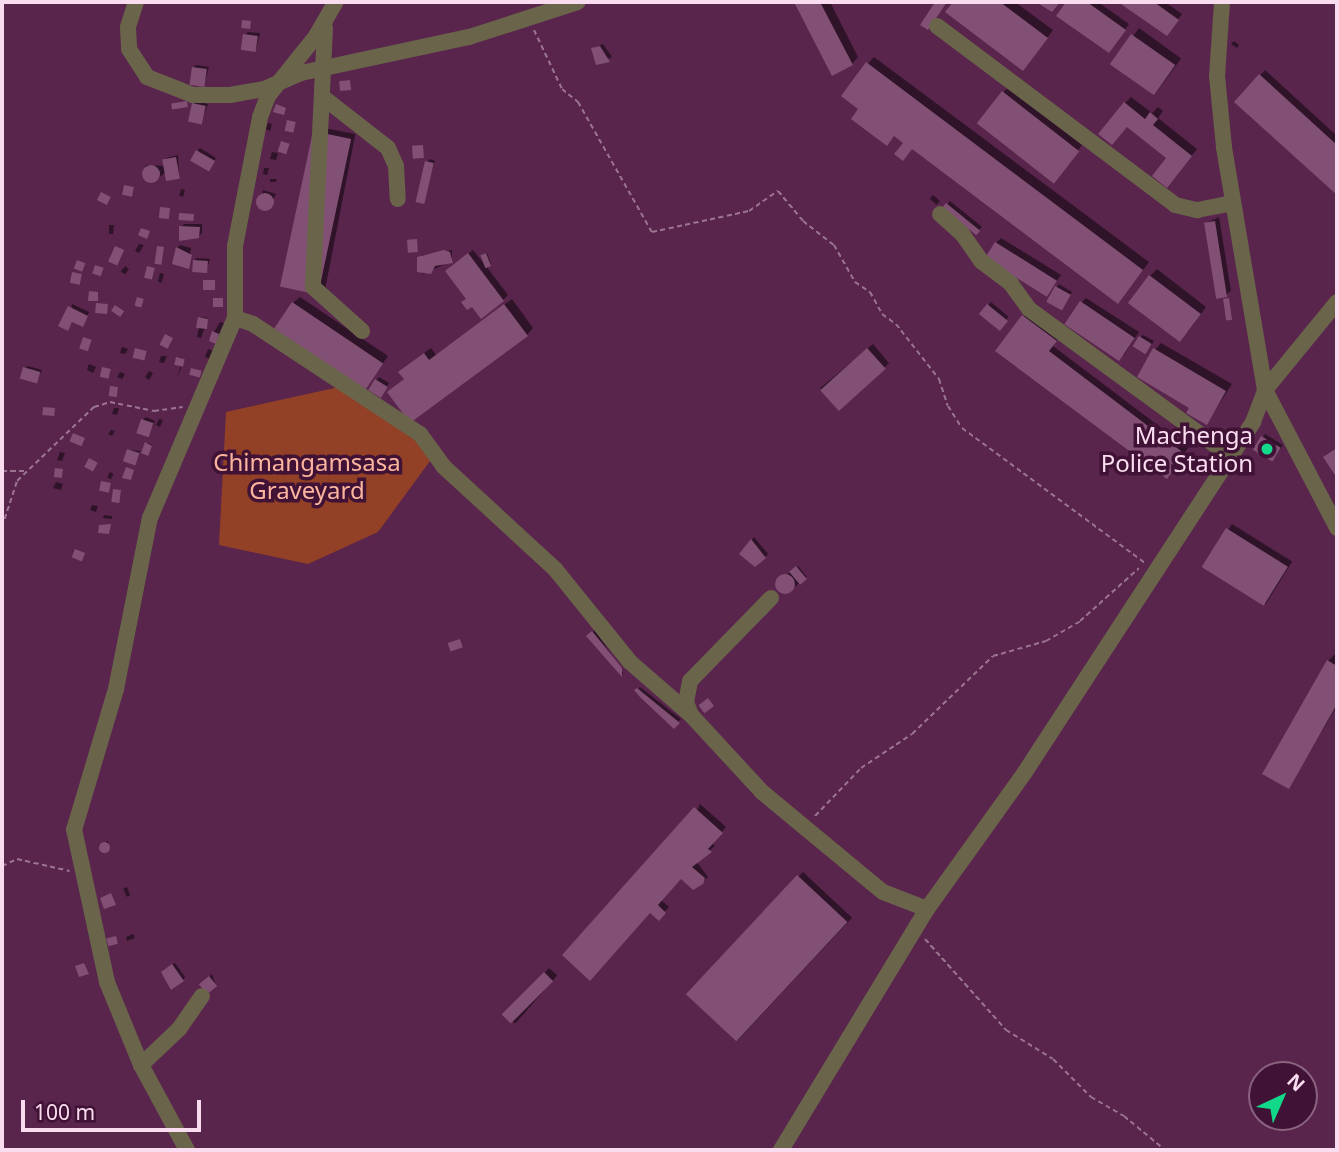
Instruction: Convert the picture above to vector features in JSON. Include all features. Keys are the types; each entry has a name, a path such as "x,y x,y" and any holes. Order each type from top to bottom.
{"street":[{"path":"136,2 128,27 129,50 147,77 193,95 230,95 285,79 529,21 578,2"},
{"path":"336,2 321,40 320,71 324,98 313,287 362,331"},
{"path":"1222,2 1217,76 1232,203 1265,390 1337,528"},
{"path":"187,1150 142,1065 107,982 80,869 74,830 76,814 116,689 143,544 157,498 235,318 235,246 251,157 268,96 285,79 328,19"},
{"path":"937,26 1175,205 1197,210 1232,203"},
{"path":"324,98 388,148 396,166 398,199"},
{"path":"940,214 963,235 981,261 1011,284 1029,309 1231,457"},
{"path":"781,1150 927,909 1025,772 1154,570 1231,457 1253,422 1265,390 1337,302"},
{"path":"235,318 253,324 420,434 443,466 555,569 637,670 691,715 762,792 883,892 927,909"},
{"path":"691,715 686,702 690,681 771,598"},
{"path":"142,1065 179,1029 202,996"}],"path":[{"path":"529,21 562,89 578,102 652,232 740,214 778,191 803,221 834,245 855,282 870,292 882,314 896,324 945,391 962,428 1154,570"},
{"path":"2,527 17,481 94,407 110,402 155,411 200,400"},
{"path":"2,471 27,472"},
{"path":"797,821 813,818 861,768 912,734 993,656 1046,641 1080,621 1139,568 1154,570"},
{"path":"2,866 17,859 56,871 80,869"},
{"path":"915,929 1006,1030 1053,1059 1091,1097 1124,1115 1166,1150"}],"shaded area":[{"path":"2,2 1337,2 1337,1150 2,1150"}],"green space":[{"name":"Chimangamsasa Graveyard","path":"339,387 418,438 430,461 378,532 308,564 219,545 226,412"}],"building":[{"path":"794,2 820,2 853,65 832,76"},
{"path":"935,2 947,2 928,30 920,25"},
{"path":"953,2 1000,2 1048,38 1023,71 945,12"},
{"path":"1036,2 1060,2 1052,12"},
{"path":"1066,2 1087,2 1126,30 1109,53 1056,16"},
{"path":"1118,2 1154,2 1179,20 1167,36"},
{"path":"242,20 251,21 250,29 241,28"},
{"path":"243,34 258,36 256,52 241,50"},
{"path":"1131,34 1175,65 1154,95 1110,64"},
{"path":"600,46 610,62 596,65 591,48"},
{"path":"866,62 1143,270 1118,304 912,149 903,161 894,154 903,143 894,136 887,146 851,119 858,109 841,96"},
{"path":"192,67 207,69 204,87 189,85"},
{"path":"1259,74 1337,145 1337,195 1234,102"},
{"path":"350,80 351,90 340,91 339,81"},
{"path":"1002,91 1079,151 1054,184 977,123"},
{"path":"187,101 188,107 172,109 171,104"},
{"path":"1124,102 1145,119 1150,112 1158,119 1153,125 1192,156 1167,188 1152,176 1166,158 1127,127 1112,145 1098,134"},
{"path":"192,103 206,106 202,124 188,122"},
{"path":"276,104 286,108 284,115 273,112"},
{"path":"287,120 296,122 293,133 285,131"},
{"path":"313,131 351,139 318,295 280,287"},
{"path":"281,141 290,144 286,154 278,151"},
{"path":"423,145 424,158 413,159 412,146"},
{"path":"196,150 215,161 209,171 190,160"},
{"path":"176,157 180,179 166,181 162,159"},
{"path":"425,161 434,163 424,204 416,202"},
{"path":"151,165 157,168 160,174 157,180 151,183 145,180 142,174 145,168"},
{"path":"124,185 134,187 132,197 122,195"},
{"path":"101,192 111,197 107,205 97,200"},
{"path":"265,193 271,196 274,202 271,208 265,211 259,208 256,202 259,196"},
{"path":"946,203 980,231 976,235 942,208"},
{"path":"160,207 170,208 169,219 159,218"},
{"path":"179,213 194,214 193,221 179,220"},
{"path":"1215,221 1227,297 1216,299 1204,223"},
{"path":"179,226 200,227 199,238 179,241"},
{"path":"141,228 150,231 147,239 138,235"},
{"path":"417,239 418,252 408,253 407,240"},
{"path":"995,242 1057,281 1047,297 985,258"},
{"path":"115,246 124,250 117,266 108,262"},
{"path":"157,246 164,247 161,265 154,264"},
{"path":"176,247 192,255 189,269 172,264"},
{"path":"444,250 450,252 453,263 435,266 431,274 417,272 417,257"},
{"path":"468,253 504,301 481,319 472,307 467,310 461,302 466,299 445,271"},
{"path":"486,253 491,266 485,268 480,255"},
{"path":"77,260 85,263 82,272 74,268"},
{"path":"193,260 208,261 207,273 192,272"},
{"path":"95,265 104,268 101,276 92,274"},
{"path":"147,266 155,268 152,280 144,278"},
{"path":"72,272 82,274 80,285 70,283"},
{"path":"1149,275 1201,314 1180,342 1128,303"},
{"path":"203,280 215,280 215,290 203,290"},
{"path":"1055,286 1071,295 1062,310 1046,302"},
{"path":"89,291 98,292 98,301 88,301"},
{"path":"137,297 144,299 141,308 135,306"},
{"path":"213,298 223,298 223,307 213,307"},
{"path":"1229,298 1232,320 1226,321 1223,299"},
{"path":"1080,301 1135,338 1119,361 1064,324"},
{"path":"292,302 383,364 365,390 274,329"},
{"path":"96,303 108,304 107,314 95,313"},
{"path":"504,304 528,336 410,423 387,392 404,379 398,372 424,353 429,360"},
{"path":"987,304 1008,321 1000,331 979,314"},
{"path":"115,305 124,311 120,317 111,311"},
{"path":"68,306 88,316 83,327 72,322 68,331 58,326"},
{"path":"1022,315 1057,341 1049,351 1185,454 1167,479 995,351"},
{"path":"198,317 208,319 207,329 196,328"},
{"path":"212,331 219,334 216,344 209,341"},
{"path":"165,334 173,338 168,349 160,345"},
{"path":"1139,336 1152,344 1145,354 1133,346"},
{"path":"83,337 92,340 88,351 79,348"},
{"path":"135,348 147,351 144,361 133,358"},
{"path":"867,348 886,369 839,411 820,390"},
{"path":"1153,348 1226,391 1207,425 1186,413 1189,408 1137,377"},
{"path":"176,357 185,359 183,367 174,365"},
{"path":"23,367 40,372 37,383 20,379"},
{"path":"102,367 111,369 109,379 100,377"},
{"path":"191,368 202,371 200,378 189,375"},
{"path":"375,379 388,387 381,398 368,390"},
{"path":"110,386 118,387 117,397 109,396"},
{"path":"43,407 55,408 54,416 42,415"},
{"path":"141,419 153,423 149,437 136,433"},
{"path":"73,433 85,438 81,446 69,441"},
{"name":"Machenga Police Station","path":"1261,436 1281,448 1272,462 1253,450"},
{"path":"145,442 152,446 148,456 141,453"},
{"path":"1337,448 1337,478 1323,457"},
{"path":"127,449 139,453 135,465 123,461"},
{"path":"89,458 98,463 93,472 84,467"},
{"path":"126,467 134,470 131,480 122,478"},
{"path":"55,468 63,469 62,478 54,477"},
{"path":"101,481 111,483 109,493 99,491"},
{"path":"113,489 121,490 119,503 111,502"},
{"path":"111,524 109,534 98,533 99,525"},
{"path":"1226,528 1288,567 1264,606 1202,567"},
{"path":"751,539 766,558 755,567 739,554"},
{"path":"75,549 85,553 82,561 72,557"},
{"path":"796,566 807,579 800,585 789,572"},
{"path":"785,574 792,577 795,584 792,591 785,594 778,591 775,584 778,577"},
{"path":"592,631 622,668 622,677 586,636"},
{"path":"460,639 463,648 450,652 448,643"},
{"path":"1327,660 1337,666 1337,704 1289,789 1262,774"},
{"path":"637,688 680,723 674,729 640,697 634,690"},
{"path":"708,698 714,706 704,713 698,705"},
{"path":"694,807 723,833 708,849 712,852 692,867 705,878 703,884 693,890 681,879 658,905 666,913 659,921 650,913 590,981 562,955"},
{"path":"104,841 110,847 104,853 98,847"},
{"path":"797,875 847,922 736,1041 686,994"},
{"path":"111,893 116,905 104,909 100,898"},
{"path":"116,936 118,944 108,946 106,938"},
{"path":"84,963 89,974 79,977 75,966"},
{"path":"172,964 184,981 171,990 161,972"},
{"path":"544,972 553,981 511,1024 502,1014"},
{"path":"209,976 217,986 207,994 199,984"}],"place":[{"name":"Machenga Police Station","path":"1267,449"}]}
